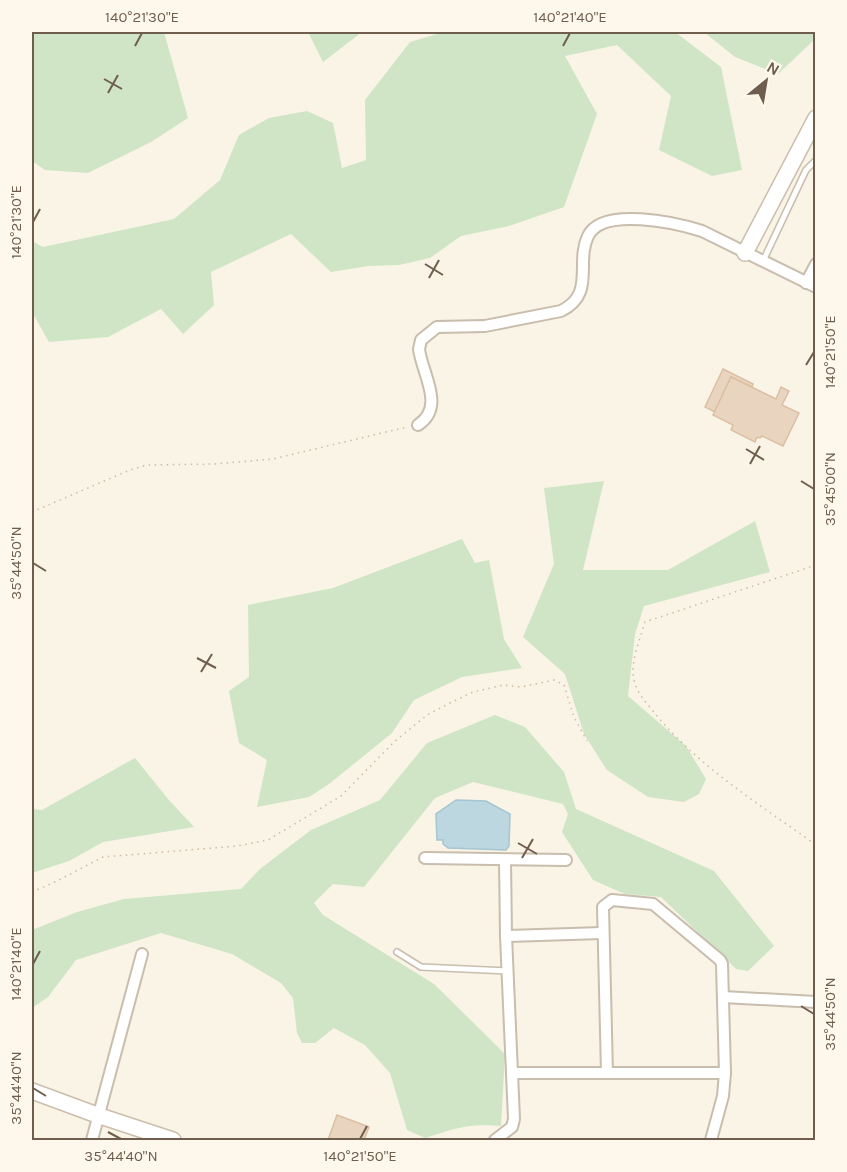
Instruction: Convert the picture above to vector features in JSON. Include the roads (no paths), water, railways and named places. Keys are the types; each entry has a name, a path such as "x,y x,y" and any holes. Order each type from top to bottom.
{"street":[{"path":"745,253 816,118"},
{"path":"418,425 430,415 432,402 419,349 421,340 426,334 437,327 485,326 561,310 572,305 581,291 588,235 599,224 608,221 631,220 672,223 702,231 811,285 816,264"},
{"path":"425,858 505,861 566,860"},
{"path":"495,1140 512,1127 514,1119 505,861"},
{"path":"607,1073 603,907 612,900 653,904 722,963 723,1096 711,1140"},
{"path":"506,936 602,933"},
{"path":"92,1140 142,954"},
{"path":"723,998 816,1002"},
{"path":"512,1072 724,1072"},
{"path":"32,1091 173,1140"}],"lane":[{"path":"763,261 806,170 816,160"},
{"path":"398,952 421,967 508,971"}],"water":[{"path":"456,800 486,801 510,814 509,846 506,850 448,848 443,844 443,840 437,840 436,814"}]}
